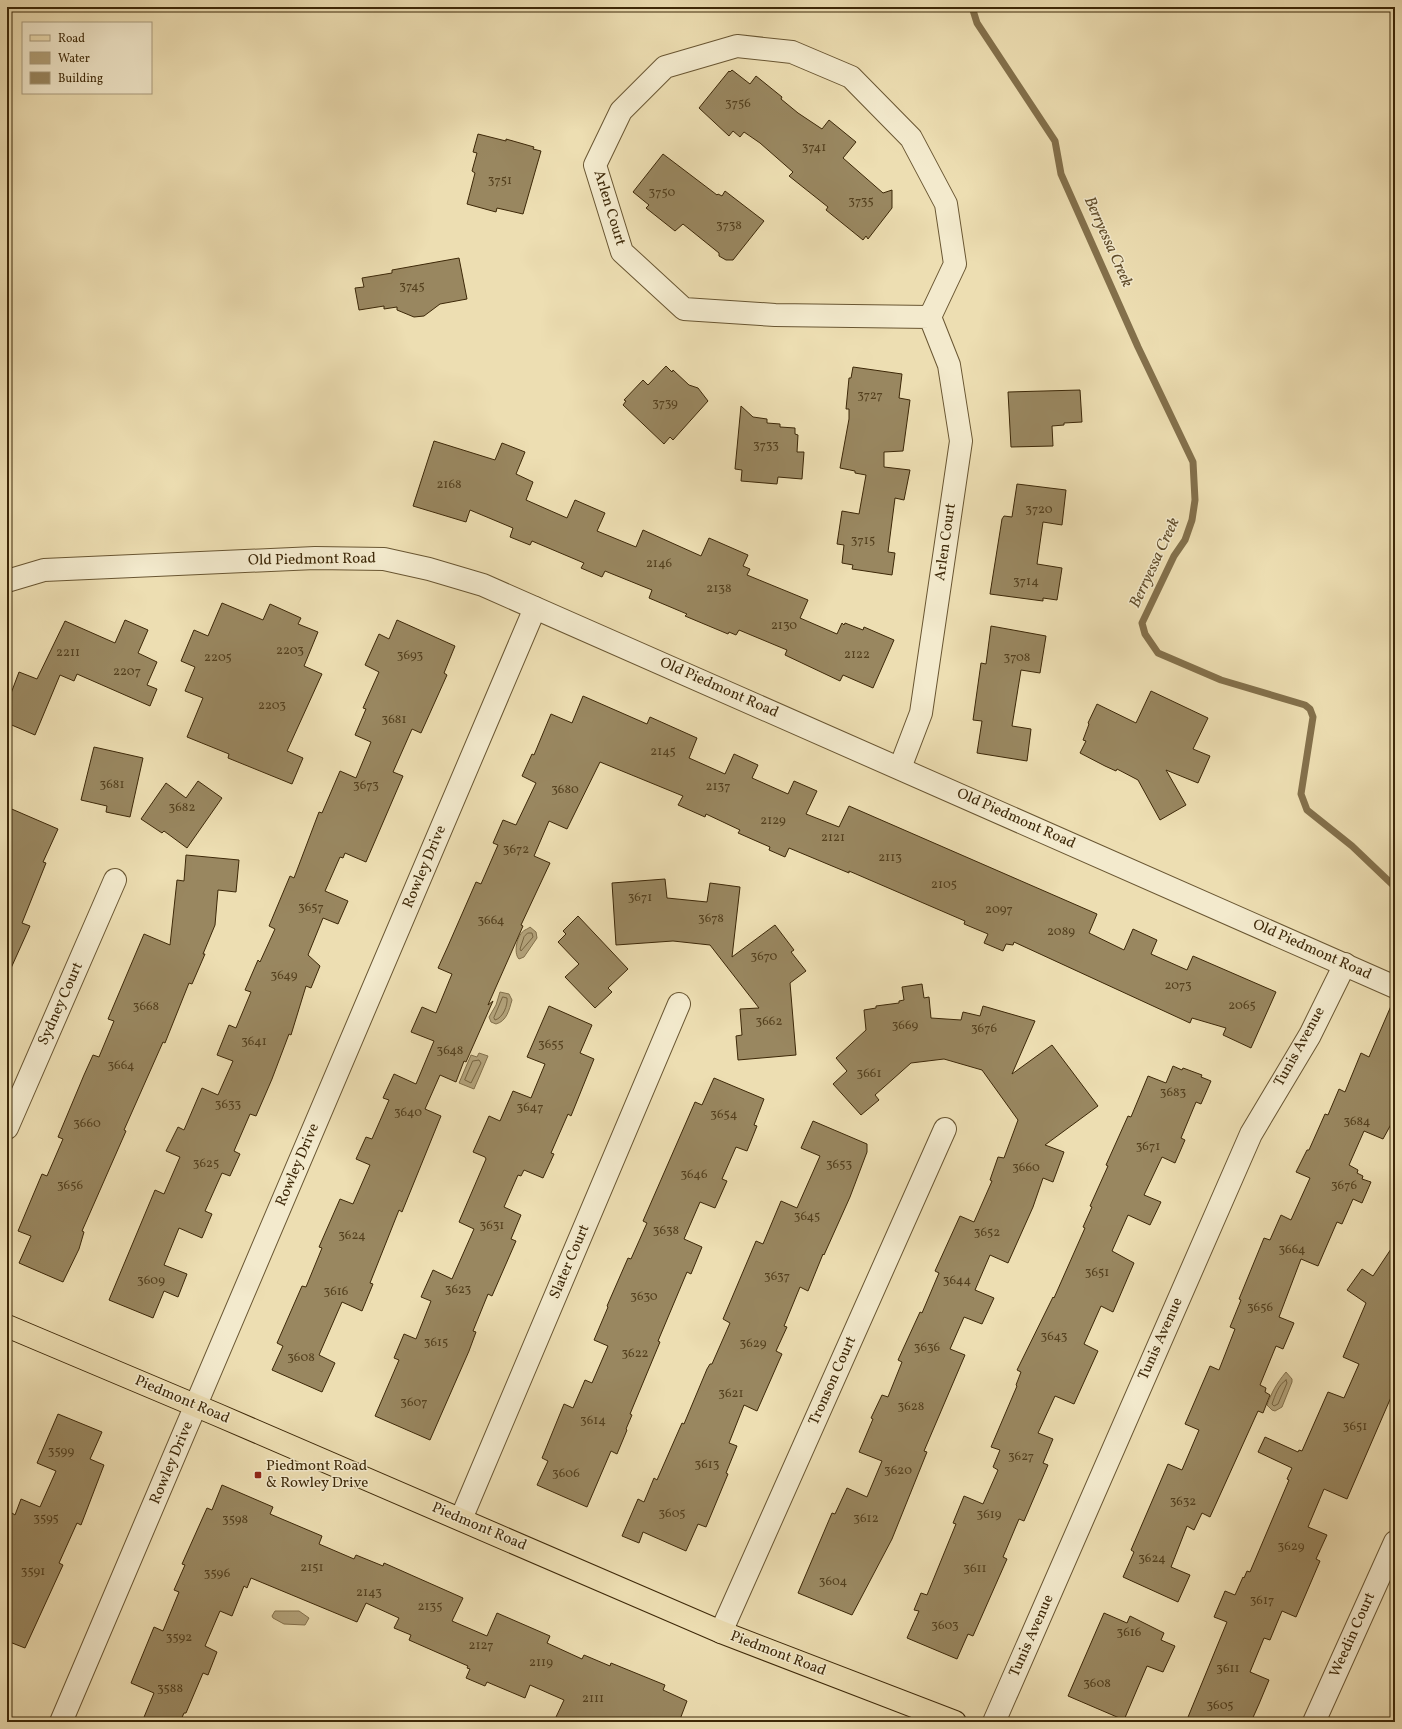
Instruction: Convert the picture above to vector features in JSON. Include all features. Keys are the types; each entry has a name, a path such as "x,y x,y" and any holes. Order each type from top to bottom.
{"main road":[{"name":"Piedmont Road","path":"7,1326 722,1632 955,1722"}],"street":[{"name":"Arlen Court","path":"900,768 921,713 961,441 949,366 930,317 955,264 946,204 911,138 851,77 792,52 738,46 665,67 621,111 595,166 622,252 684,309 775,315 930,317"},
{"name":"Old Piedmont Road","path":"7,581 44,570 315,558 384,560 429,569 484,585 1395,987"},
{"name":"Rowley Drive","path":"61,1722 535,608"},
{"name":"Sydney Court","path":"7,1128 115,880"},
{"name":"Tunis Avenue","path":"994,1722 1251,1134 1310,1035 1345,964"},
{"name":"Slater Court","path":"461,1519 679,1004"},
{"name":"Tronson Court","path":"722,1632 945,1129"},
{"name":"Weedin Court","path":"1314,1722 1394,1546"}],"water":[{"path":"530,927 536,932 537,938 524,957 519,959 516,952 518,939 522,932"},
{"path":"500,992 509,994 512,1000 505,1018 500,1023 496,1024 491,1022 489,1017 496,1005"},
{"path":"479,1053 488,1056 474,1089 459,1083 471,1055 477,1057"},
{"path":"1286,1372 1292,1379 1292,1382 1282,1407 1275,1411 1267,1405 1275,1388"},
{"path":"275,1611 299,1611 309,1618 305,1625 284,1624 273,1618 272,1616"}],"building":[{"path":"732,70 750,84 756,76 782,97 781,99 798,113 822,129 829,120 856,142 843,158 883,193 892,190 892,208 868,239 866,236 863,240 826,210 828,207 789,176 793,172 760,143 744,132 740,137 733,131 729,136 699,108 729,71 730,72"},
{"path":"478,134 506,141 506,139 534,147 533,149 541,151 523,214 497,208 496,212 467,204 475,173 472,171 477,153 473,152"},
{"path":"663,154 717,195 722,196 725,191 764,221 733,260 726,260 719,256 719,253 683,224 675,231 646,208 649,205 633,192"},
{"path":"459,258 467,299 440,304 424,316 414,317 397,310 397,307 384,309 384,306 359,310 355,288 364,287 362,278 392,273 392,270"},
{"path":"666,366 672,372 673,370 689,385 698,388 708,401 673,440 670,437 664,444 623,405 626,401 624,400 643,380 648,385"},
{"path":"853,367 902,374 899,398 910,400 903,451 884,452 884,467 910,470 904,500 895,498 888,552 895,553 892,575 852,569 853,565 842,563 844,545 837,544 842,511 859,514 866,475 840,468 849,419 849,409 846,409 849,378 851,378"},
{"path":"1080,390 1082,422 1064,423 1064,425 1052,426 1053,446 1011,447 1008,392"},
{"path":"741,406 753,417 767,419 767,423 780,424 780,427 795,428 795,434 798,435 797,452 804,452 802,479 778,477 777,484 741,481 742,470 735,469"},
{"path":"434,441 495,460 502,443 525,452 516,474 533,482 526,500 567,518 575,500 605,513 597,531 636,547 643,530 701,556 709,538 748,555 743,566 750,569 747,575 808,600 800,618 837,634 842,623 844,625 845,623 863,630 864,627 894,640 873,688 843,675 840,681 785,655 787,650 739,630 736,635 729,632 728,634 685,616 687,614 649,598 652,590 605,571 602,577 581,568 584,563 532,541 530,545 510,537 513,528 470,510 466,522 413,506"},
{"path":"1017,484 1066,490 1062,525 1043,522 1037,564 1062,568 1057,600 1043,598 1043,601 990,594 1002,519 1004,516 1012,517"},
{"path":"222,603 263,620 270,604 301,618 298,624 318,632 304,666 322,674 287,751 303,758 292,784 228,758 229,754 187,737 203,698 185,691 195,667 181,661 194,630 208,636"},
{"path":"125,620 148,630 138,653 157,662 147,685 157,689 150,706 77,674 74,681 60,675 35,735 7,723 7,704 19,672 37,679 65,621 115,643"},
{"path":"397,620 455,646 444,673 447,675 421,733 412,729 393,772 403,776 366,862 345,853 343,858 340,857 325,891 348,901 338,924 323,918 308,955 320,966 311,988 306,986 291,1035 289,1034 256,1116 250,1114 234,1151 240,1154 230,1176 222,1173 205,1211 212,1214 202,1238 179,1228 164,1265 187,1274 178,1297 164,1291 153,1318 109,1300 155,1190 164,1194 180,1157 166,1151 178,1127 184,1130 202,1088 218,1095 233,1061 217,1055 229,1025 236,1028 251,992 245,990 258,960 260,962 275,929 269,926 290,876 294,878 319,812 322,813 340,771 356,778 371,742 355,735 366,709 363,708 379,672 365,665 379,634 389,639"},
{"path":"991,626 1046,636 1040,673 1021,670 1012,726 1031,729 1027,761 977,753 982,721 973,720 981,663 986,664"},
{"path":"1151,691 1208,718 1193,749 1210,756 1198,783 1166,770 1186,805 1160,820 1138,780 1117,769 1116,771 1105,766 1080,753 1086,741 1083,740 1089,724 1088,723 1097,704 1136,723"},
{"path":"583,696 647,724 650,717 697,738 689,758 725,774 734,754 758,765 752,778 788,794 794,781 817,791 806,814 839,827 849,806 1097,914 1089,933 1124,950 1133,929 1157,940 1151,954 1187,970 1193,956 1276,992 1251,1048 1223,1035 1226,1028 1192,1018 1190,1023 1014,942 1013,945 1006,944 1003,951 984,943 988,934 964,924 965,921 849,871 849,873 789,848 785,857 769,850 770,847 738,833 740,830 706,814 705,817 678,805 683,796 600,762 567,829 549,821 534,856 550,863 521,925 523,926 488,1005 493,1001 466,1062 464,1061 456,1082 440,1075 425,1109 441,1116 402,1212 399,1210 370,1283 373,1284 362,1311 342,1302 319,1355 335,1363 322,1392 272,1370 283,1346 277,1343 302,1286 306,1287 322,1248 319,1247 340,1199 353,1204 370,1165 356,1159 366,1137 372,1139 389,1100 383,1098 394,1074 416,1084 434,1041 411,1032 422,1007 436,1013 452,974 438,968 476,882 481,884 498,845 493,843 503,820 516,825 536,783 522,776 532,754 534,755 551,714 572,723"},
{"path":"94,747 143,758 130,817 106,812 107,806 81,800"},
{"path":"198,781 222,798 187,848 164,831 162,833 141,819 166,783 186,798"},
{"path":"7,807 58,829 43,862 46,863 22,923 30,926 7,977"},
{"path":"186,855 239,860 236,892 218,890 215,925 203,954 205,954 192,984 189,983 165,1043 163,1042 124,1130 126,1131 82,1231 84,1232 79,1249 63,1282 19,1263 31,1236 18,1231 42,1174 47,1176 63,1139 58,1137 93,1055 99,1057 114,1021 108,1019 144,934 170,945 177,880 184,881"},
{"path":"665,879 667,898 707,902 710,883 740,887 732,957 775,925 794,950 791,952 806,971 790,983 796,1055 738,1060 736,1036 742,1035 740,1009 759,1008 710,945 673,941 616,945 612,883"},
{"path":"578,916 628,969 608,988 612,992 595,1008 565,977 579,964 558,942 566,934 563,931"},
{"path":"922,984 924,998 929,997 931,1018 961,1020 963,1012 980,1016 983,1006 1035,1021 1012,1074 1052,1045 1098,1106 1045,1145 1064,1152 1053,1182 1043,1178 1033,1207 1008,1263 990,1255 975,1290 994,1298 982,1324 964,1317 950,1349 965,1355 924,1451 927,1452 892,1539 852,1615 798,1593 832,1513 835,1514 847,1488 867,1497 882,1461 859,1452 873,1419 871,1418 882,1395 888,1397 902,1362 898,1360 920,1312 922,1313 939,1273 935,1271 960,1216 974,1222 992,1181 990,1180 998,1157 1004,1158 1018,1120 982,1070 944,1059 911,1063 875,1095 879,1100 861,1115 833,1084 847,1071 836,1058 866,1030 864,1010 876,1008 876,1006 899,1003 899,1001 904,1000 902,987"},
{"path":"1394,999 1395,1117 1383,1139 1364,1131 1349,1165 1358,1170 1357,1173 1363,1176 1362,1179 1371,1182 1362,1203 1353,1199 1342,1224 1337,1222 1318,1266 1301,1259 1279,1317 1294,1323 1283,1349 1276,1346 1260,1385 1266,1388 1265,1392 1270,1395 1263,1413 1258,1411 1210,1517 1202,1513 1194,1530 1187,1526 1171,1567 1190,1575 1178,1602 1123,1577 1134,1552 1131,1550 1168,1464 1182,1470 1199,1430 1185,1424 1210,1366 1219,1370 1235,1329 1230,1327 1241,1300 1239,1299 1264,1238 1270,1240 1281,1215 1291,1220 1310,1178 1296,1172 1307,1150 1309,1150 1325,1114 1328,1115 1339,1089 1345,1092 1361,1053 1369,1057"},
{"path":"549,1006 592,1025 580,1053 594,1059 571,1116 568,1114 551,1153 554,1154 543,1178 524,1170 521,1176 518,1175 504,1207 521,1215 511,1239 516,1241 492,1296 488,1294 473,1331 476,1332 469,1351 430,1440 375,1416 399,1360 394,1358 404,1334 416,1339 431,1301 421,1297 433,1270 452,1279 474,1229 459,1222 486,1159 485,1157 473,1152 489,1116 500,1121 513,1091 531,1098 545,1064 527,1057"},
{"path":"1173,1066 1202,1075 1201,1077 1211,1081 1201,1104 1196,1102 1181,1138 1185,1140 1175,1163 1162,1157 1144,1195 1161,1202 1150,1225 1128,1215 1112,1251 1134,1263 1113,1312 1101,1306 1084,1344 1098,1351 1074,1404 1055,1396 1038,1433 1053,1439 1043,1463 1048,1465 1024,1521 1019,1519 1003,1557 1007,1559 973,1636 968,1634 957,1659 907,1638 919,1611 914,1610 921,1593 927,1595 956,1524 953,1523 964,1496 983,1504 998,1470 993,1467 1000,1450 991,1447 1017,1386 1016,1385 1021,1372 1017,1370 1053,1297 1054,1298 1085,1228 1083,1227 1092,1207 1090,1206 1108,1166 1106,1165 1128,1116 1131,1117 1148,1076 1166,1083"},
{"path":"714,1078 764,1099 754,1125 757,1126 747,1151 736,1147 722,1179 727,1181 715,1208 700,1202 684,1239 702,1247 691,1274 687,1272 658,1341 660,1342 630,1414 632,1415 617,1454 611,1451 587,1507 537,1485 548,1461 542,1458 564,1404 573,1408 585,1380 592,1383 608,1346 594,1340 608,1307 607,1306 628,1258 631,1259 647,1223 643,1221 695,1102 702,1105"},
{"path":"813,1121 867,1144 867,1152 850,1197 824,1255 823,1254 808,1291 800,1287 784,1326 787,1327 776,1351 782,1354 757,1411 744,1405 729,1443 737,1446 726,1473 728,1474 706,1527 698,1524 686,1551 643,1532 639,1543 622,1536 638,1499 644,1502 654,1478 657,1480 682,1423 684,1424 707,1369 710,1364 712,1364 730,1323 723,1319 756,1241 763,1244 781,1201 797,1208 820,1156 801,1148"},
{"path":"1395,1243 1395,1388 1347,1499 1324,1489 1308,1527 1327,1535 1316,1559 1320,1561 1296,1617 1282,1611 1270,1640 1264,1638 1250,1672 1269,1680 1259,1704 1251,1722 1186,1722 1227,1622 1214,1617 1225,1591 1235,1595 1243,1577 1244,1578 1247,1571 1250,1572 1289,1480 1287,1479 1292,1468 1258,1452 1265,1437 1298,1452 1299,1450 1302,1451 1328,1392 1344,1398 1359,1364 1343,1357 1366,1303 1347,1290 1362,1269 1373,1276"},
{"path":"58,1414 102,1432 90,1459 104,1465 81,1525 77,1523 59,1563 63,1565 25,1648 7,1641 7,1525 12,1513 15,1515 21,1499 40,1507 56,1471 37,1463"},
{"path":"222,1485 273,1507 270,1514 322,1536 319,1544 354,1559 356,1555 383,1566 384,1563 463,1598 452,1621 487,1636 497,1613 550,1636 547,1643 582,1659 584,1655 610,1666 611,1663 665,1685 663,1690 687,1701 679,1722 567,1722 556,1717 564,1700 530,1685 525,1698 487,1682 485,1686 466,1678 470,1669 467,1668 468,1666 409,1640 411,1635 394,1628 399,1618 366,1603 357,1622 251,1578 247,1588 244,1586 232,1616 220,1611 205,1646 217,1652 208,1675 203,1673 186,1713 184,1713 180,1722 142,1722 154,1693 131,1683 154,1627 163,1631 179,1592 174,1590 185,1565 182,1564 207,1508 212,1510"},
{"path":"1104,1613 1127,1623 1130,1616 1164,1633 1161,1640 1175,1646 1163,1672 1147,1666 1124,1720 1068,1696"}],"waterway":[{"name":"Berryessa Creek","path":"972,7 977,23 1055,141 1061,174 1138,347 1193,462 1195,500 1192,520 1185,540 1174,556 1142,623 1145,634 1158,653 1221,680 1305,705 1310,709 1313,717 1301,794 1307,810 1352,846 1395,887"}],"place":[{"name":"Piedmont Road & Rowley Drive","path":"258,1475"}]}
